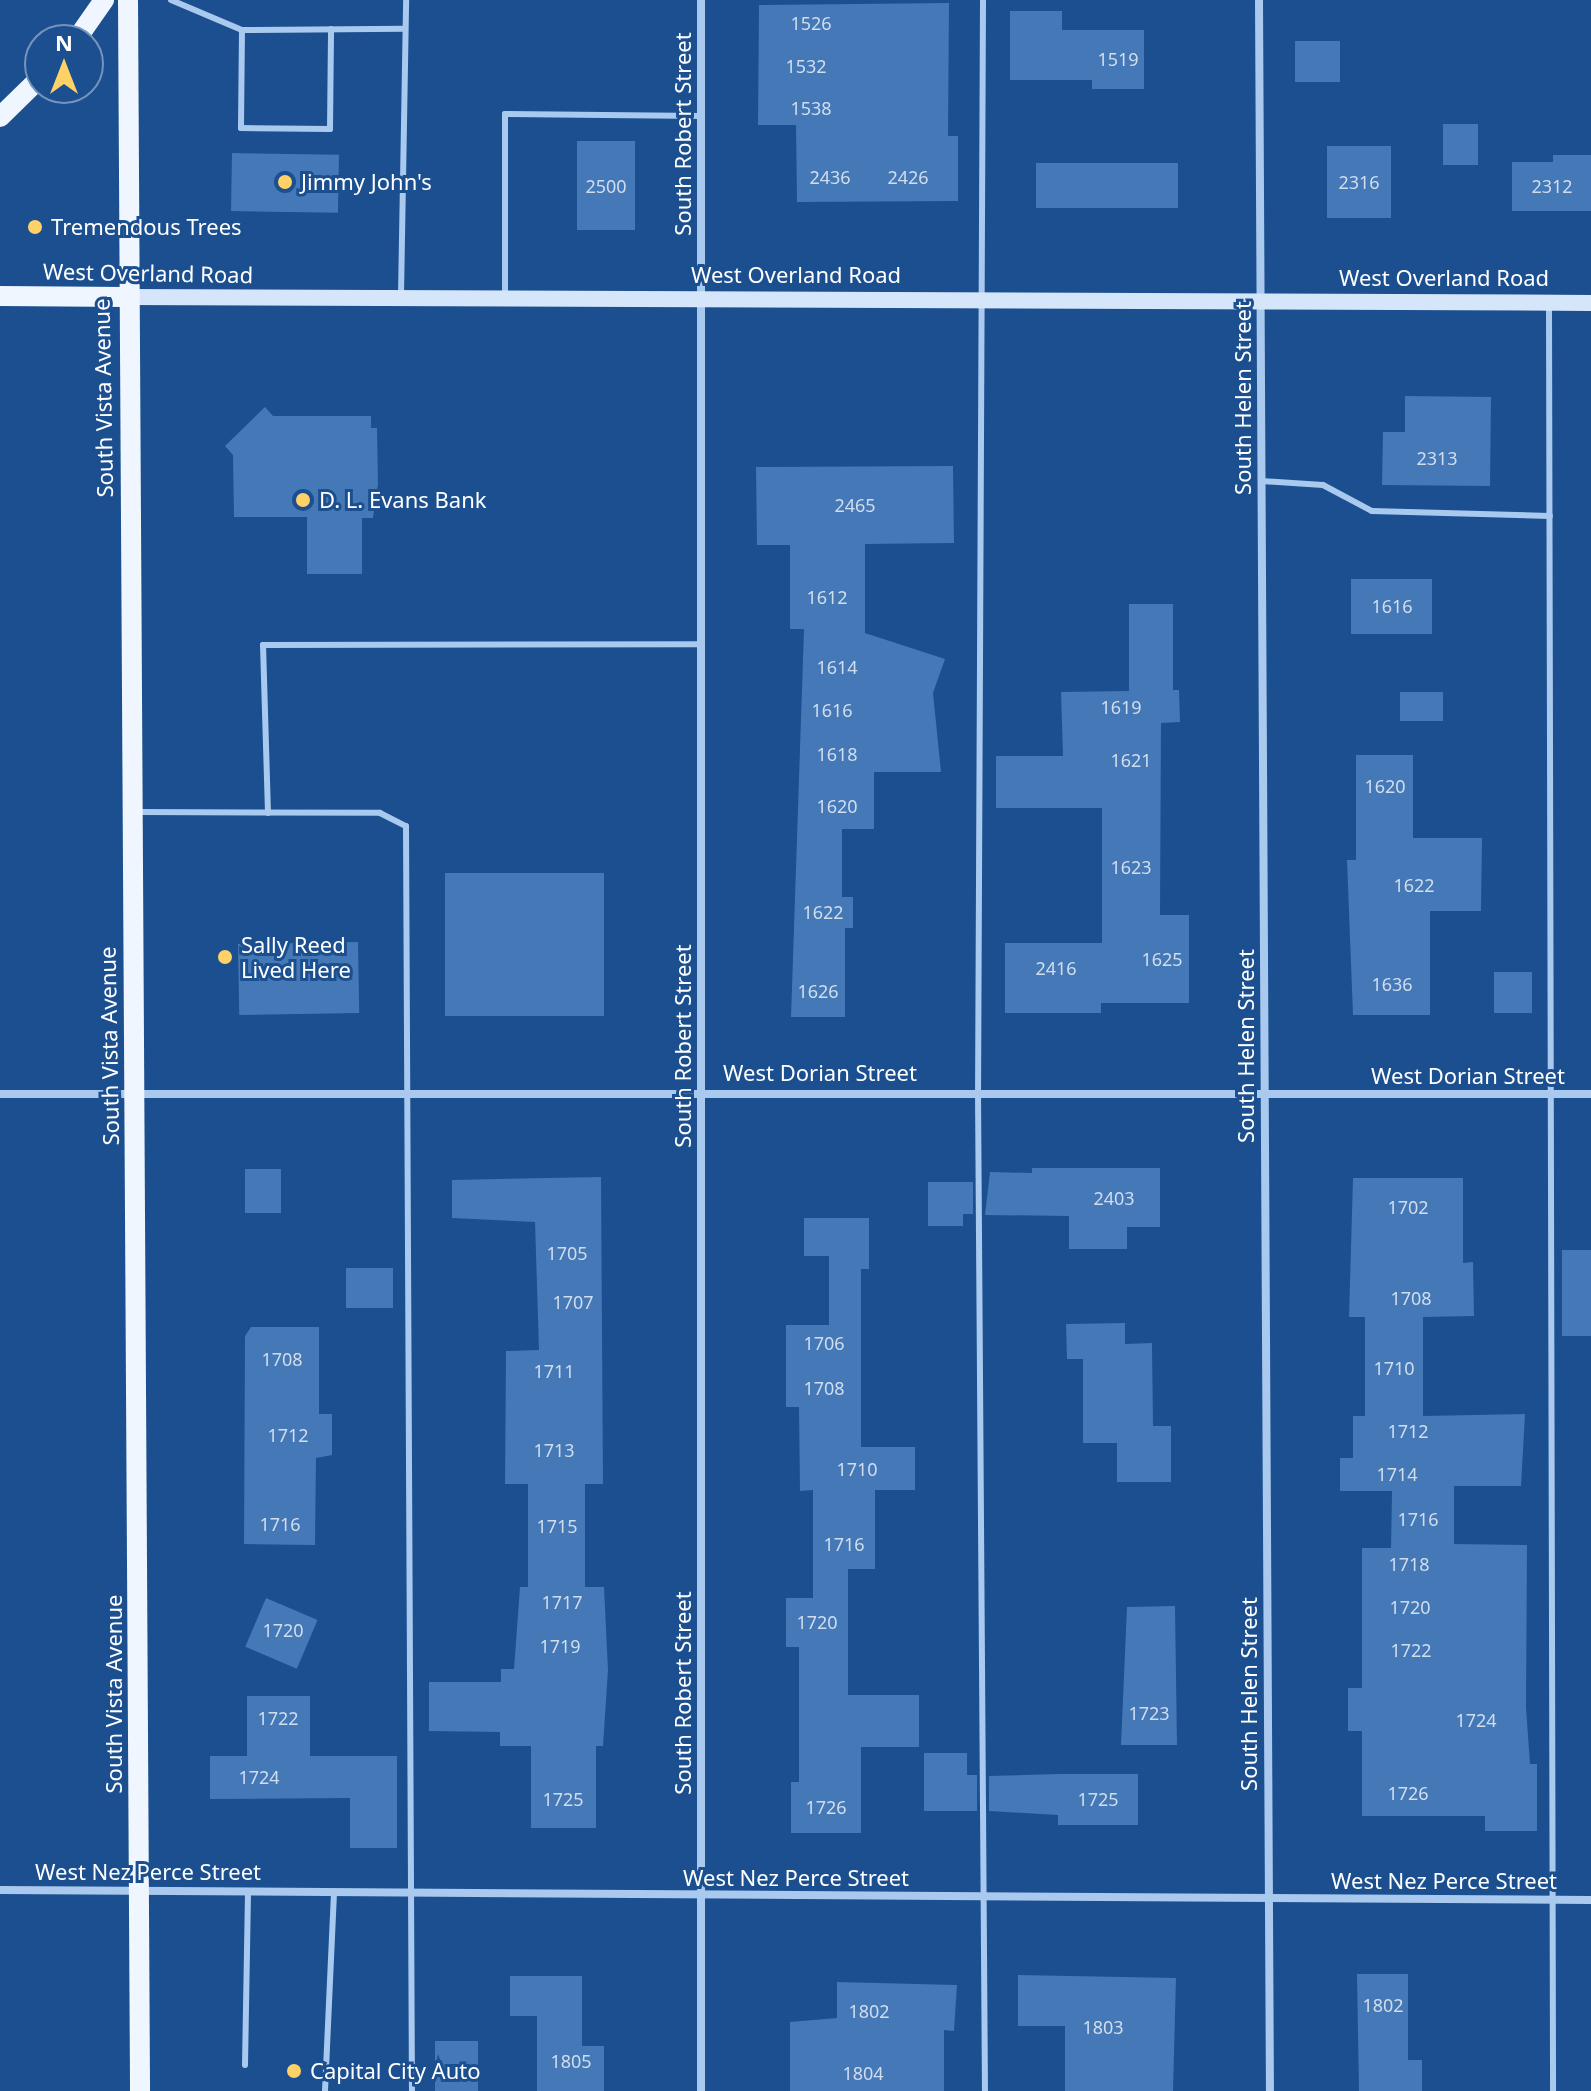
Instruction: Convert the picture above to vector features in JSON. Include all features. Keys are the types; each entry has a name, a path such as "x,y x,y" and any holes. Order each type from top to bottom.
{"main road":[{"path":"87,24 104,0"},
{"name":"South Vista Avenue","path":"128,0 125,297 140,2091"},
{"path":"0,117 24,94"},
{"name":"West Overland Road","path":"0,296 125,297"}],"street":[{"name":"South Robert Street","path":"701,0 701,2091"},
{"name":"South Helen Street","path":"1259,0 1270,2091"},
{"name":"West Overland Road","path":"125,297 1591,303"},
{"name":"West Dorian Street","path":"0,1094 701,1090 1591,1094"},
{"name":"West Nez Perce Street","path":"0,1890 1591,1900"}],"lane":[{"path":"171,0 242,30 405,29"},
{"path":"401,298 406,0"},
{"path":"983,0 985,300 978,1092 985,2091"},
{"path":"242,30 241,128 330,129 331,29"},
{"path":"505,298 505,114 701,116"},
{"path":"1549,303 1553,2091"},
{"path":"1262,481 1323,485 1372,511 1550,516"},
{"path":"268,813 263,645 701,644"},
{"path":"131,812 380,813 406,826 411,1092 412,2091"},
{"path":"245,2065 248,1891"},
{"path":"325,2091 334,1892"}],"building":[{"path":"949,3 948,136 958,136 958,201 797,202 796,125 758,125 759,5"},
{"path":"1010,11 1062,11 1062,30 1144,30 1144,89 1092,89 1092,80 1010,80"},
{"path":"1295,41 1340,41 1340,82 1295,82"},
{"path":"1443,124 1478,124 1478,165 1443,165"},
{"path":"577,141 635,141 635,230 577,230"},
{"path":"1327,146 1391,146 1391,218 1327,218"},
{"name":"Jimmy John's","path":"232,153 339,155 338,213 231,211"},
{"path":"1553,155 1591,155 1591,211 1512,211 1512,162 1553,162"},
{"path":"1036,163 1178,163 1178,208 1036,208"},
{"path":"1405,396 1491,397 1490,486 1382,485 1383,432 1405,432"},
{"name":"D. L. Evans Bank","path":"265,407 273,416 371,416 371,428 377,428 378,484 373,518 362,518 362,574 307,574 307,517 234,517 233,455 225,446"},
{"path":"953,466 954,543 865,544 865,633 945,659 933,693 941,772 874,772 874,829 842,829 842,897 853,897 853,928 845,928 845,1017 791,1017 804,629 790,629 790,545 757,545 756,467"},
{"path":"1351,579 1432,579 1432,634 1351,634"},
{"path":"1129,604 1173,604 1173,690 1179,690 1180,722 1161,723 1160,915 1189,915 1189,1003 1101,1003 1101,1013 1005,1013 1005,943 1102,943 1102,808 996,808 996,756 1063,756 1061,692 1129,691"},
{"path":"1400,692 1443,692 1443,721 1400,721"},
{"path":"1356,755 1413,755 1413,838 1482,838 1481,911 1430,911 1430,1015 1353,1015 1347,860 1356,860"},
{"path":"445,873 604,873 604,1016 445,1016"},
{"path":"358,942 359,1013 239,1015 238,944"},
{"path":"1494,972 1532,972 1532,1013 1494,1013"},
{"path":"1032,1168 1160,1168 1160,1227 1127,1227 1127,1249 1069,1249 1069,1216 985,1215 990,1172 1032,1173"},
{"path":"245,1169 281,1169 281,1213 245,1213"},
{"path":"601,1177 603,1484 585,1484 585,1587 604,1587 608,1670 603,1746 596,1746 596,1828 531,1828 531,1746 500,1746 500,1732 429,1731 429,1682 501,1682 501,1669 514,1669 520,1587 528,1587 528,1484 505,1484 506,1351 539,1350 535,1222 452,1218 452,1180"},
{"path":"1353,1178 1463,1178 1463,1263 1473,1262 1474,1316 1423,1317 1423,1416 1525,1414 1521,1486 1454,1486 1454,1544 1527,1545 1526,1707 1530,1764 1537,1764 1537,1831 1485,1831 1485,1816 1362,1816 1362,1731 1348,1731 1348,1688 1362,1688 1362,1548 1391,1548 1392,1491 1340,1491 1340,1458 1353,1458 1353,1416 1365,1416 1365,1317 1349,1317"},
{"path":"928,1182 973,1182 973,1214 963,1214 963,1226 928,1226"},
{"path":"804,1218 869,1218 869,1269 861,1269 861,1447 915,1447 915,1490 875,1490 875,1569 848,1569 848,1695 919,1695 919,1747 861,1747 861,1833 791,1833 791,1782 799,1782 799,1647 786,1647 786,1598 813,1598 813,1490 800,1491 799,1407 786,1407 786,1325 829,1325 829,1256 804,1256"},
{"path":"1562,1250 1591,1250 1591,1336 1562,1336"},
{"path":"346,1268 393,1268 393,1308 346,1308"},
{"path":"1125,1323 1125,1344 1152,1343 1153,1426 1171,1426 1171,1482 1117,1482 1117,1443 1083,1443 1083,1359 1067,1359 1066,1324"},
{"path":"251,1327 319,1327 319,1414 332,1414 332,1455 316,1458 315,1545 244,1544 245,1336"},
{"path":"266,1598 318,1620 297,1669 245,1647"},
{"path":"1175,1606 1177,1745 1121,1745 1127,1607"},
{"path":"247,1696 310,1696 310,1756 397,1756 397,1848 350,1848 350,1798 210,1799 210,1756 247,1756"},
{"path":"924,1753 967,1753 967,1775 977,1775 977,1811 924,1811"},
{"path":"1138,1774 1138,1825 1058,1825 1058,1815 989,1811 989,1776"},
{"path":"1357,1974 1408,1974 1408,2060 1422,2060 1422,2091 1359,2091"},
{"path":"1018,1975 1176,1978 1173,2091 1065,2091 1065,2026 1018,2026"},
{"path":"510,1976 582,1976 582,2046 604,2046 604,2091 537,2091 537,2016 510,2016"},
{"path":"837,1982 957,1985 954,2031 944,2030 944,2091 790,2091 790,2022 837,2018"},
{"path":"435,2041 478,2041 478,2091 435,2091"}],"place":[{"name":"Jimmy John's","path":"285,182"},
{"name":"Tremendous Trees","path":"35,227"},
{"name":"D. L. Evans Bank","path":"303,500"},
{"name":"Sally Reed Lived Here","path":"225,957"},
{"name":"Capital City Auto","path":"294,2071"}]}
